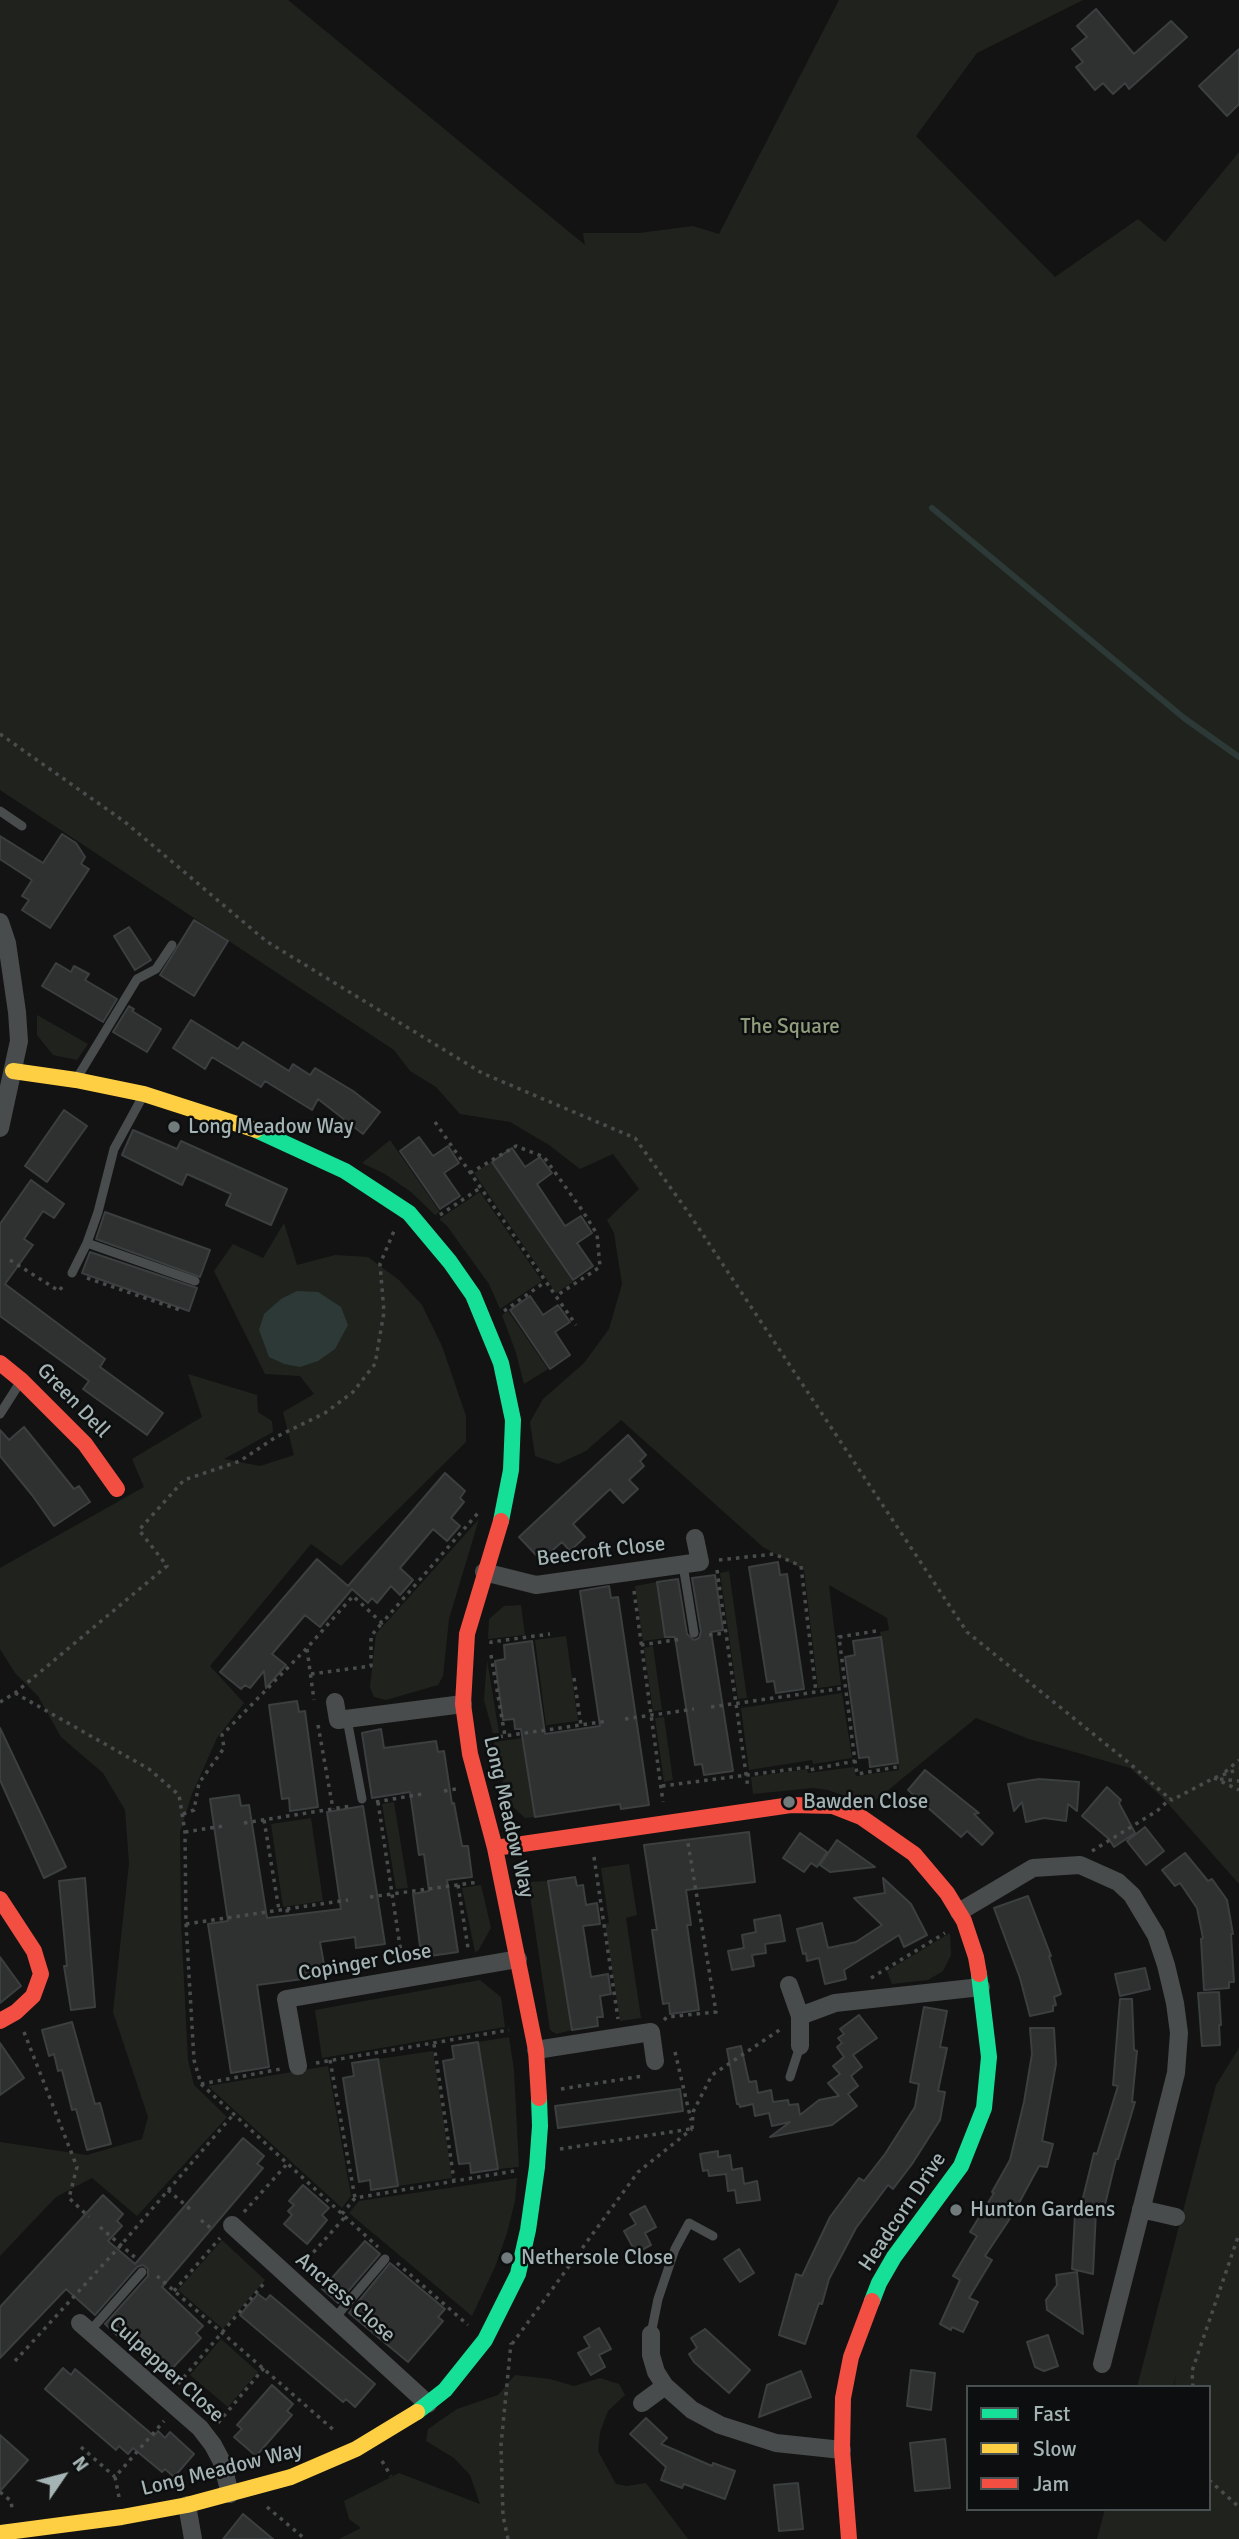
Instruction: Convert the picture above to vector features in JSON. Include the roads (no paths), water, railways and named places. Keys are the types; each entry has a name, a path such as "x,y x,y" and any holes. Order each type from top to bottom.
{"street":[{"path":"0,922 18,1012 19,1041 0,1128"},
{"name":"Long Meadow Way","path":"0,2533 122,2517 238,2492 322,2466 387,2432 428,2404 444,2390 485,2340 498,2319 518,2274 528,2230 538,2160 539,2093 536,2050 495,1848 468,1741 463,1704 467,1634 504,1510 511,1470 513,1420 501,1363 473,1295 450,1262 409,1213 345,1171 273,1138 144,1094 13,1071"},
{"name":"Green Dell","path":"0,1363 22,1380 115,1477"},
{"name":"Beecroft Close","path":"484,1572 536,1585 683,1565 700,1562 695,1538"},
{"path":"335,1702 338,1720 463,1704"},
{"name":"Headcorn Drive","path":"495,1848 791,1805 833,1806 861,1818 914,1854 947,1893 962,1916 974,1946 981,1987 989,2057 988,2085 980,2121 961,2166 894,2257 868,2307 849,2367 843,2398 842,2450 849,2539"},
{"path":"962,1916 1033,1868 1080,1865 1118,1882 1143,1910 1156,1935 1175,2003 1179,2033 1176,2073 1102,2364"},
{"path":"0,1899 34,1951 41,1974 33,1996 16,2012 0,2021"},
{"name":"Copinger Close","path":"299,2066 286,2000 518,1959"},
{"path":"789,1985 800,2015 800,2046"},
{"path":"800,2015 835,2003 981,1987"},
{"path":"536,2050 651,2032 662,2066"},
{"path":"1141,2209 1176,2217"},
{"name":"Ancress Close","path":"232,2225 428,2404"},
{"name":"Culpepper Close","path":"85,2327 207,2436 238,2492"},
{"path":"651,2334 651,2356 656,2372 665,2386 692,2410 720,2426 776,2443 842,2450"},
{"path":"642,2403 665,2386"},
{"path":"187,2505 193,2539"}],"lane":[{"path":"0,811 22,826"},
{"path":"76,1080 137,979 156,969 172,945"},
{"path":"72,1273 98,1212 114,1149 144,1094"},
{"path":"87,1243 195,1281"},
{"path":"0,1414 22,1380"},
{"path":"683,1565 694,1633"},
{"path":"347,1719 366,1801"},
{"path":"790,2077 800,2046"},
{"path":"651,2334 657,2299 675,2249 689,2223 713,2236"},
{"path":"334,2319 388,2257"},
{"path":"85,2327 142,2272"}],"waterway":[{"path":"932,508 1184,718 1239,757"}],"place":[{"name":"Long Meadow Way","path":"174,1127"},
{"name":"Bawden Close","path":"789,1802"},
{"name":"Hunton Gardens","path":"956,2210"},
{"name":"Nethersole Close","path":"507,2258"}],"park label":[{"name":"The Square","path":"790,1027"}]}
